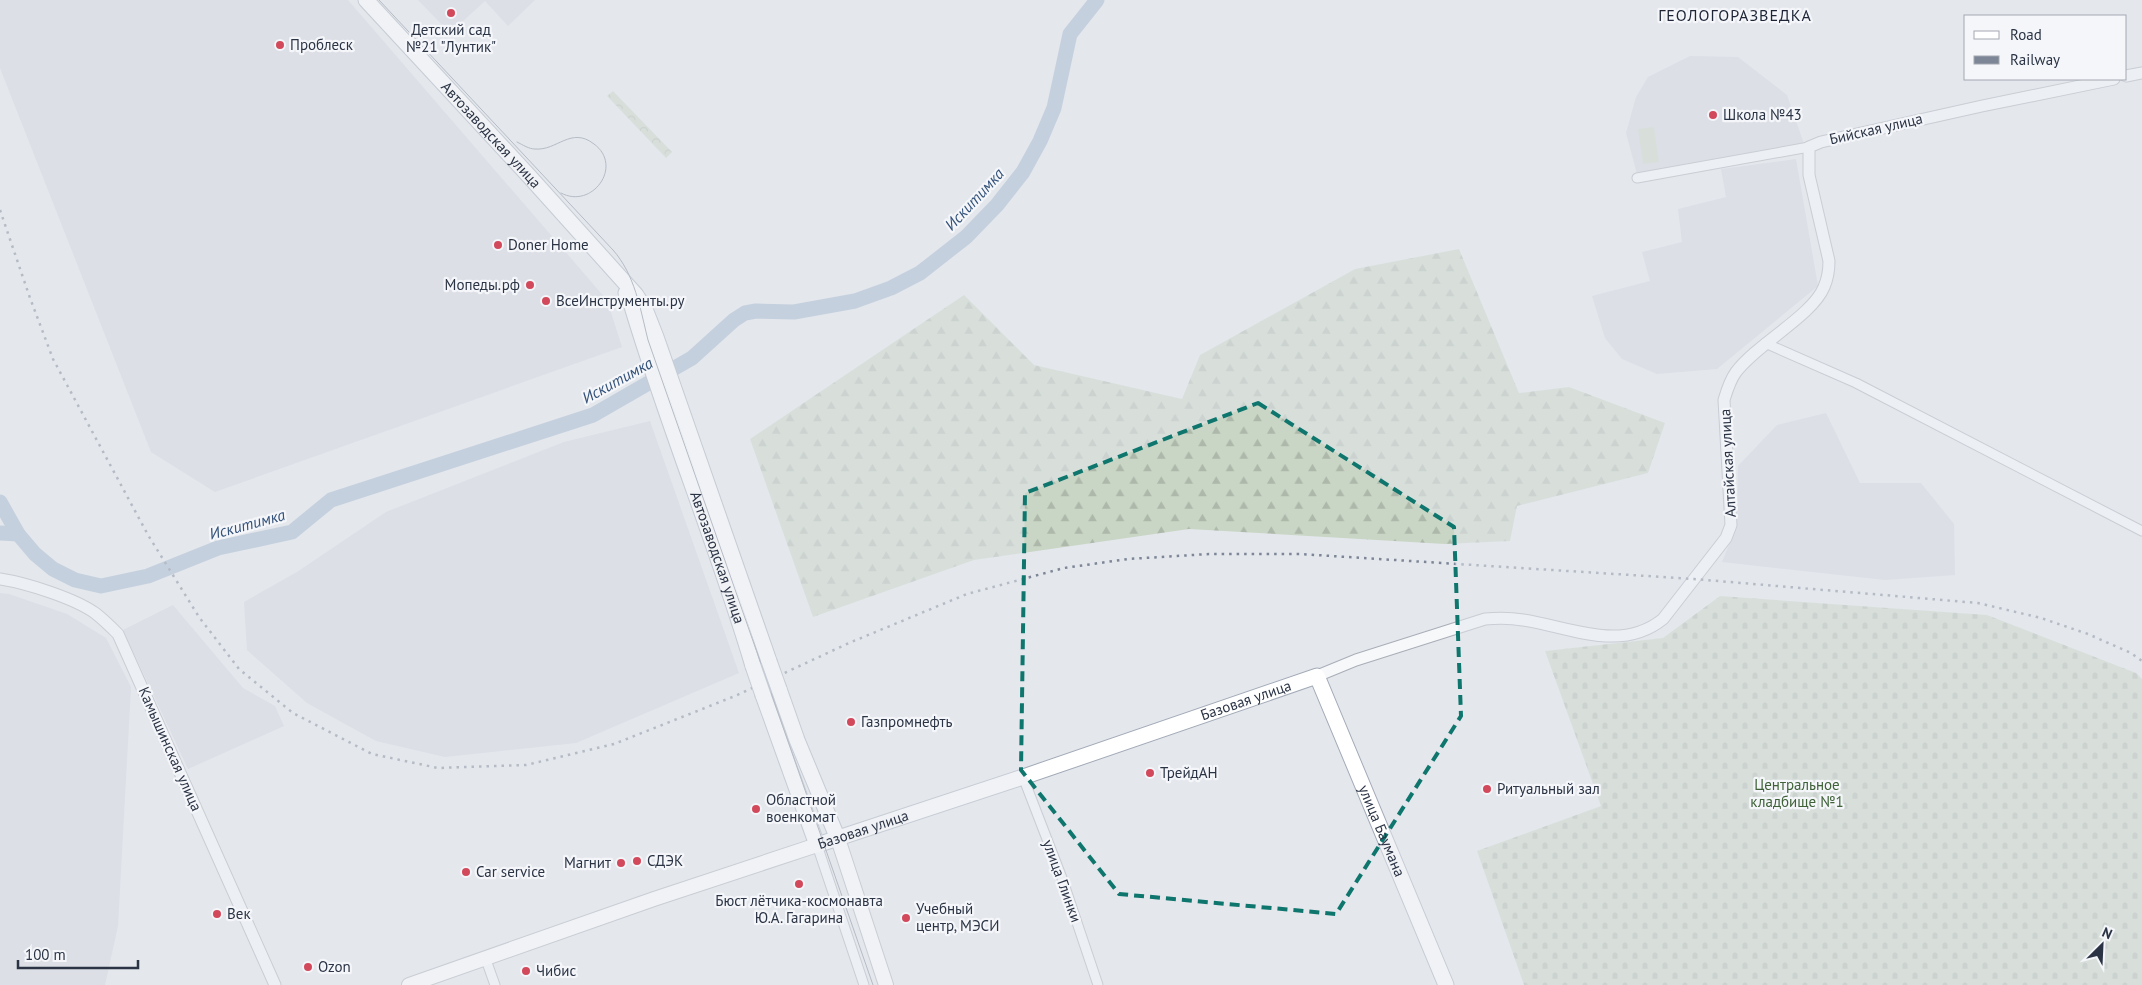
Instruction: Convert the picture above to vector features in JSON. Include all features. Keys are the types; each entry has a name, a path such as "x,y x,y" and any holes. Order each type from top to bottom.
{"main road":[{"name":"Автозаводская улица","path":"366,0 530,176 615,272 649,340 678,425 753,666 817,845"},
{"name":"Автозаводская улица","path":"678,425 769,661 797,740 838,839"},
{"name":"Базовая улица","path":"409,985 485,957 1023,778 1317,676"},
{"name":"улица Баумана","path":"1317,676 1446,985"},
{"path":"838,839 886,985"}],"street":[{"path":"2127,76 2142,73"},
{"name":"Бийская улица","path":"1638,178 1809,147 1821,142 1982,106 2109,80"},
{"name":"Алтайская улица","path":"1317,676 1356,660 1485,619 1523,620 1598,636 1620,637 1638,634 1653,628 1663,619 1726,538 1731,525 1724,400 1735,373 1765,344 1808,309 1818,297 1829,275 1829,261 1809,175 1809,147"},
{"path":"1765,344 1856,383 2142,531"},
{"name":"Камышинская улица","path":"0,579 17,582 68,600 94,612 118,634 275,985"},
{"name":"улица Глинки","path":"1023,778 1062,878 1098,985"},
{"path":"817,845 864,985"},
{"path":"485,957 495,985"}],"highlighted area":[{"path":"1258,403 1454,527 1461,716 1336,914 1119,894 1021,770 1025,493"}],"shaded area":[{"path":"0,0 348,0 607,300 622,347 215,492 151,452 0,68"},
{"name":"Детский сад №21 \"Лунтик\"","path":"418,0 535,0 508,26 485,1 450,33"},
{"name":"Школа №43","path":"1690,56 1738,57 1787,95 1804,144 1637,174 1626,133 1636,97 1648,77"},
{"path":"1796,159 1818,286 1717,369 1657,374 1622,359 1605,338 1592,296 1650,281 1642,252 1682,242 1678,209 1726,197 1721,169"},
{"path":"1826,413 1860,483 1921,483 1954,524 1955,575 1885,580 1722,562 1737,525 1738,466 1777,425"},
{"path":"650,421 739,673 576,743 445,757 376,741 307,703 247,650 244,602 297,572 386,512 564,442"},
{"path":"0,593 9,594 67,614 106,638 131,687 118,926 105,985 0,985"},
{"path":"173,605 243,688 275,706 284,726 188,769 123,630"}],"green space":[{"path":"613,91 672,152 666,158 607,96"},
{"path":"1654,127 1659,162 1643,164 1638,129"},
{"path":"1459,249 1519,393 1569,387 1665,423 1648,473 1517,506 1510,541 1445,544 1189,529 974,560 813,617 750,439 964,295 1034,365 1182,399 1200,355 1355,269"},
{"name":"Центральное кладбище №1","path":"1720,596 1987,615 2136,673 2142,679 2142,985 1524,985 1477,851 1601,806 1545,651 1663,638"}],"waterway":[{"name":"Искитимка","path":"0,502 18,534 35,554 53,569 75,580 101,586 148,576 218,548 292,532 331,500 593,415 692,358 734,320 745,313 756,311 794,312 855,301 891,288 920,273 966,237 997,205 1023,172 1040,141 1054,108 1070,34 1097,0"},
{"path":"0,533 18,534"}],"tram line":[{"path":"379,0 613,250 627,270 636,292 648,340 873,985"},
{"path":"517,142 530,148 543,149 564,140 578,137 594,144 602,153 606,163 605,174 593,191 583,196 573,197 561,193"}],"railway":[{"path":"0,210 53,359 148,535 199,617 239,669 293,713 372,754 438,768 526,765 614,744 735,696 849,643 967,594 1064,568 1128,559 1209,554 1300,554 1694,579 1978,603 2041,618 2088,634 2131,653 2142,661"}],"place":[{"name":"Детский сад №21 \"Лунтик\"","path":"451,13"},
{"name":"Проблеск","path":"280,45"},
{"name":"Школа №43","path":"1713,115"},
{"name":"Doner Home","path":"498,245"},
{"name":"Мопеды.рф","path":"530,285"},
{"name":"ВсеИнструменты.ру","path":"546,301"},
{"name":"Газпромнефть","path":"851,722"},
{"name":"ТрейдАН","path":"1150,773"},
{"name":"Ритуальный зал","path":"1487,789"},
{"name":"Областной военкомат","path":"756,809"},
{"name":"СДЭК","path":"637,861"},
{"name":"Магнит","path":"621,863"},
{"name":"Car service","path":"466,872"},
{"name":"Бюст лётчика-космонавта Ю.А. Гагарина","path":"799,884"},
{"name":"Век","path":"217,914"},
{"name":"Учебный центр, МЭСИ","path":"906,918"},
{"name":"Ozon","path":"308,967"},
{"name":"Чибис","path":"526,971"}],"district":[{"name":"ГЕОЛОГОРАЗВЕДКА","path":"1735,15"}]}
